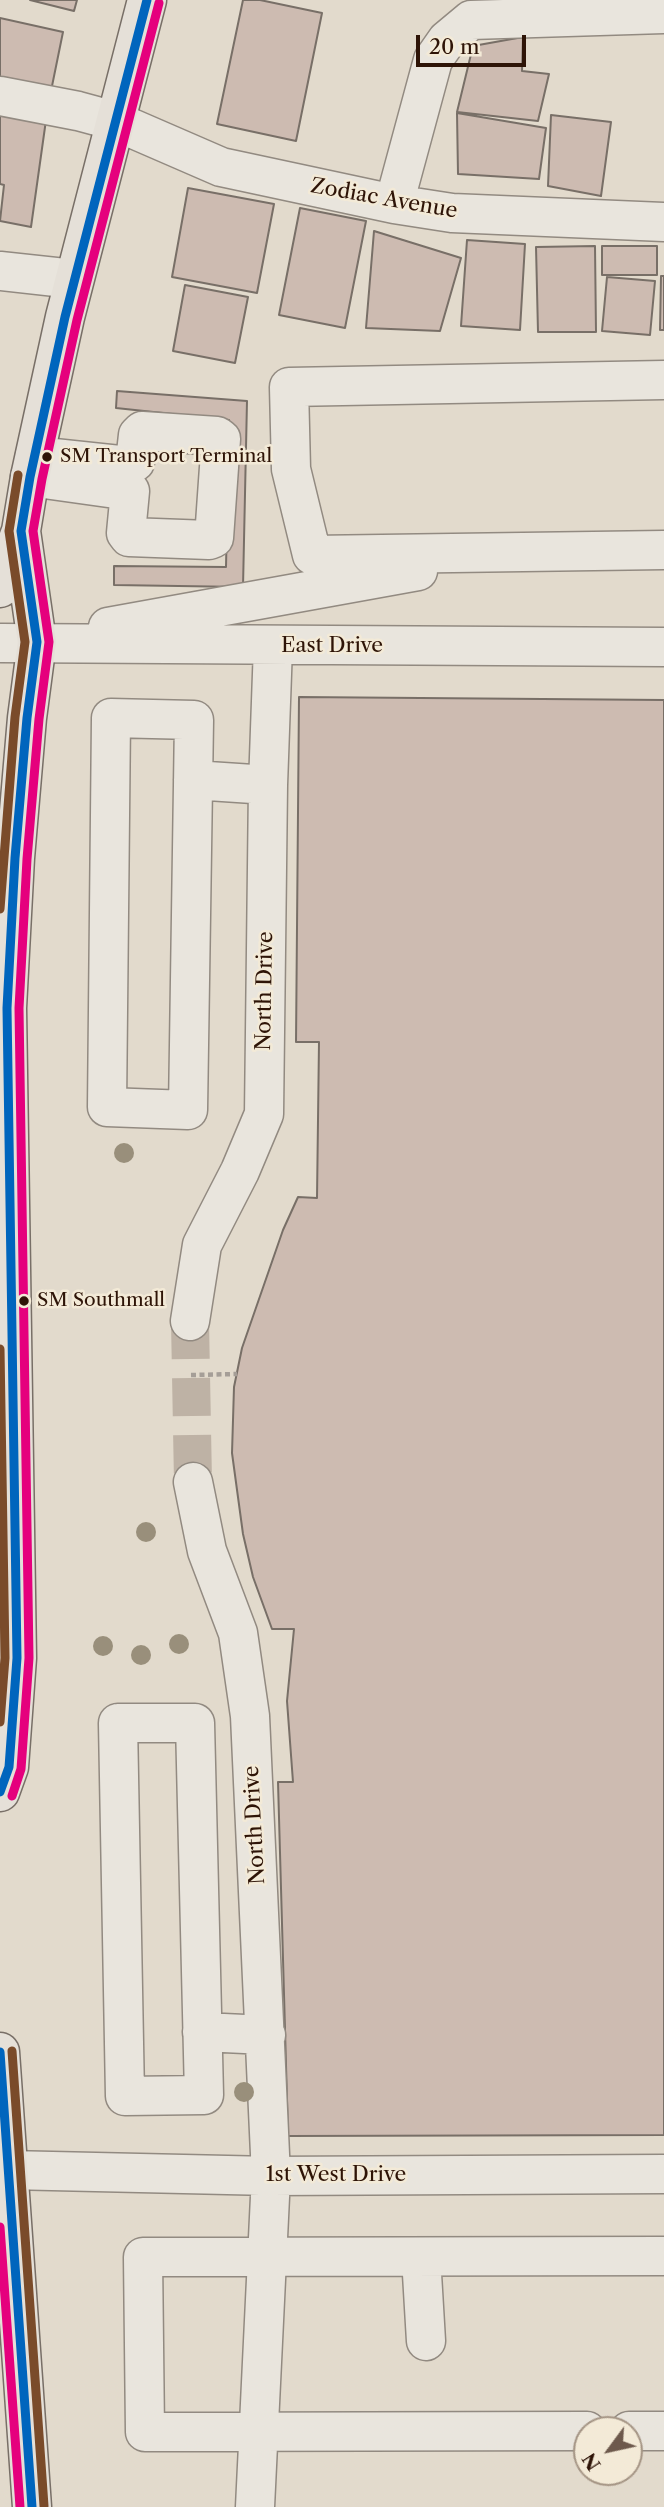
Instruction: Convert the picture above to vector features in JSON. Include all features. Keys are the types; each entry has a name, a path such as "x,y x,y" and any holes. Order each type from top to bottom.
{"highway":[{"path":"0,1792 9,1767 7,1008 16,846 12,644 21,531 32,466 74,279 147,0"},
{"path":"0,588 21,531"},
{"path":"0,2063 32,2507"}],"street":[{"path":"394,204 433,60 447,40 471,20 664,14"},
{"name":"Zodiac Avenue","path":"0,96 115,121 222,167 394,204 452,213 664,222"},
{"path":"0,271 74,279"},
{"path":"664,380 289,387 291,469 312,555 664,550"},
{"path":"142,431 217,436 221,439 214,538 129,537 126,533 130,491 32,466 129,466 135,462 138,435 142,431"},
{"path":"12,644 534,551"},
{"name":"East Drive","path":"12,644 664,647"},
{"name":"North Drive","path":"190,1321 202,1245 240,1171 264,1114 268,785 273,646"},
{"path":"111,718 194,720 193,780 188,1110 107,1107 111,718"},
{"path":"193,780 268,785"},
{"name":"North Drive","path":"193,1482 207,1551 238,1633 248,1704 271,2176 255,2507"},
{"path":"118,1723 195,1723 202,2032 204,2095 125,2096 118,1723"},
{"path":"202,2032 266,2035"},
{"name":"1st West Drive","path":"8,2170 271,2176 664,2174"},
{"path":"573,2431 145,2432 143,2257 664,2256"},
{"path":"421,2257 426,2341"},
{"path":"643,2431 664,2431"}],"path":[{"path":"191,1375 237,1374"}],"building":[{"path":"30,0 77,0 74,11"},
{"path":"243,0 260,0 322,13 296,141 217,124"},
{"path":"0,18 63,32 51,91 0,80"},
{"path":"523,37 522,71 549,74 538,121 457,112 473,46"},
{"path":"0,109 46,120 31,227 0,221 4,185 0,184"},
{"path":"457,113 546,128 539,179 458,174"},
{"path":"551,115 611,122 601,196 548,186"},
{"path":"188,188 274,204 257,293 172,277"},
{"path":"300,208 366,221 345,328 279,315"},
{"path":"374,231 461,258 440,331 366,328"},
{"path":"467,240 525,244 520,330 461,326"},
{"path":"595,246 596,332 538,332 536,247"},
{"path":"602,246 657,246 657,275 602,275"},
{"path":"661,276 664,276 664,330 660,330"},
{"path":"607,277 655,281 650,335 602,331"},
{"path":"185,285 248,297 235,363 173,351"},
{"path":"117,391 247,401 243,587 114,585 114,566 226,567 229,420 116,408"},
{"path":"299,697 664,700 664,2135 288,2136 278,1782 293,1782 287,1701 294,1629 272,1629 253,1577 243,1534 232,1453 234,1387 242,1348 283,1230 298,1197 317,1198 319,1042 296,1042"}],"tunnel":[{"path":"190,1321 193,1482"}],"transit line":[{"path":"0,1792 9,1767 17,1658 7,1008 15,858 27,718 37,642 21,531 65,317 147,0"},
{"path":"12,1796 21,1769 29,1658 19,1008 27,859 39,719 49,642 33,531 77,320 159,3"},
{"path":"0,909 15,717 25,642 9,531 18,475"},
{"path":"0,1349 5,1658 0,1722"},
{"path":"12,2051 44,2506"},
{"path":"0,2052 32,2507"},
{"path":"0,2227 20,2507"}],"place":[{"name":"SM Transport Terminal","path":"47,457"},
{"name":"SM Southmall","path":"24,1301"}]}
